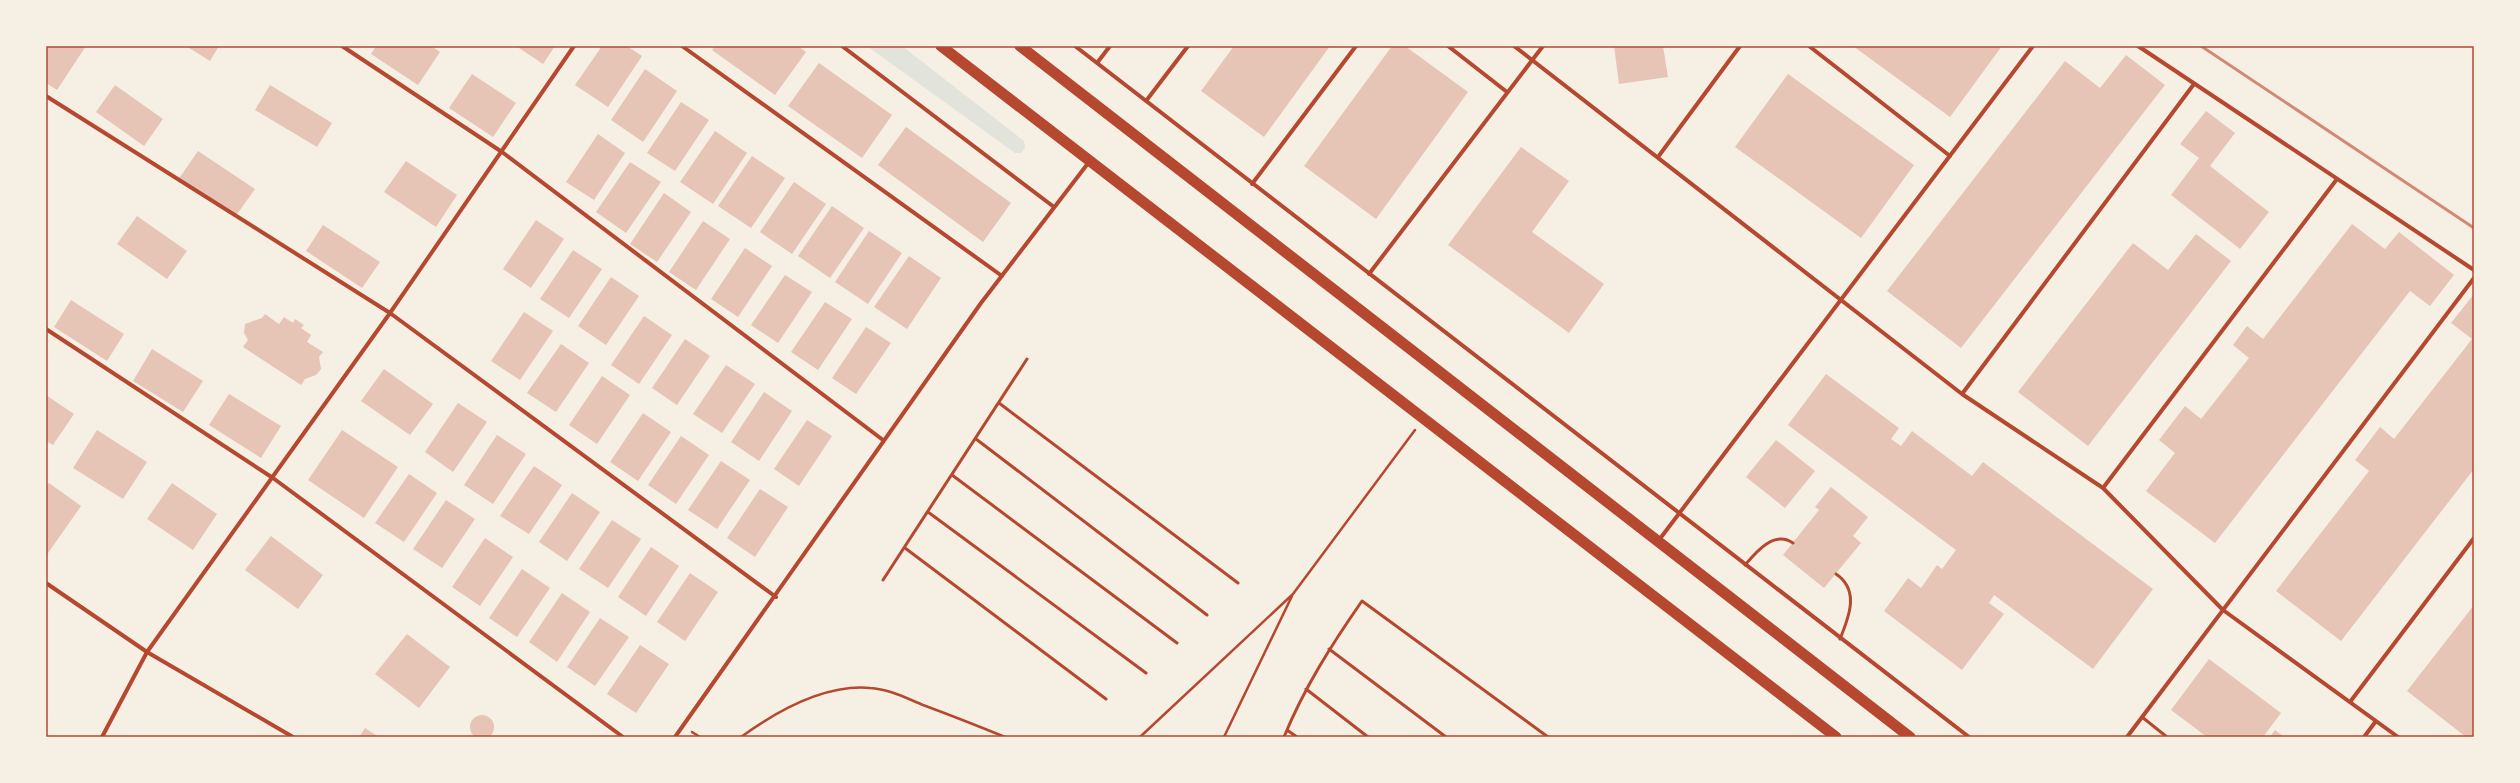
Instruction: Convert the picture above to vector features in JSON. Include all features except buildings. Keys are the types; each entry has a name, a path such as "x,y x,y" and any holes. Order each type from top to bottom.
{"highway":[{"path":"941,46 1091,160 1836,737"},
{"path":"1020,46 1910,737"}],"street":[{"path":"342,46 502,152 883,440"},
{"path":"102,737 147,652 273,478 390,312 574,46"},
{"path":"682,46 1002,276"},
{"path":"842,46 1054,207"},
{"path":"1075,46 1678,515 1969,737"},
{"path":"1097,63 1110,46"},
{"path":"1146,102 1188,46"},
{"path":"1252,184 1356,46"},
{"path":"1448,46 1507,92"},
{"path":"1514,46 1962,394 2103,488 2223,610 2398,737"},
{"path":"1369,274 1543,46"},
{"path":"1658,157 1740,46"},
{"path":"1809,46 1950,156"},
{"path":"1658,541 1842,301 2033,46"},
{"path":"2138,46 2474,270"},
{"path":"1962,394 2194,84"},
{"path":"46,96 390,312 776,597"},
{"path":"675,737 776,597 883,440 1002,276 1091,160"},
{"path":"2103,488 2337,179"},
{"path":"2127,737 2474,278"},
{"path":"46,329 273,478 623,737"},
{"path":"2350,702 2474,538"},
{"path":"46,582 147,652 293,737"},
{"path":"2364,737 2376,721"}],"lane":[{"path":"883,580 1027,359"},
{"path":"999,403 1238,583"},
{"path":"976,439 1207,615"},
{"path":"952,475 1177,643"},
{"path":"928,512 1146,674"},
{"path":"1745,566 1768,543 1782,540 1793,543"},
{"path":"905,548 1106,699"},
{"path":"1836,574 1846,584 1851,600 1849,616 1840,639"},
{"path":"1284,737 1306,689 1329,649 1362,601 1548,737"},
{"path":"1329,649 1446,737"},
{"path":"1306,689 1368,737"},
{"path":"2142,717 2167,737"},
{"path":"1287,730 1297,737"}],"path":[{"path":"1140,737 1293,594 1424,418"},
{"path":"1224,737 1293,594"},
{"path":"742,737 773,716 808,699 845,689 870,688 891,692 1005,737"}],"shaded area":[{"path":"867,46 902,46 1024,141 1025,148 1021,153 1015,153"}],"railway":[{"path":"2201,46 2474,228"}]}
